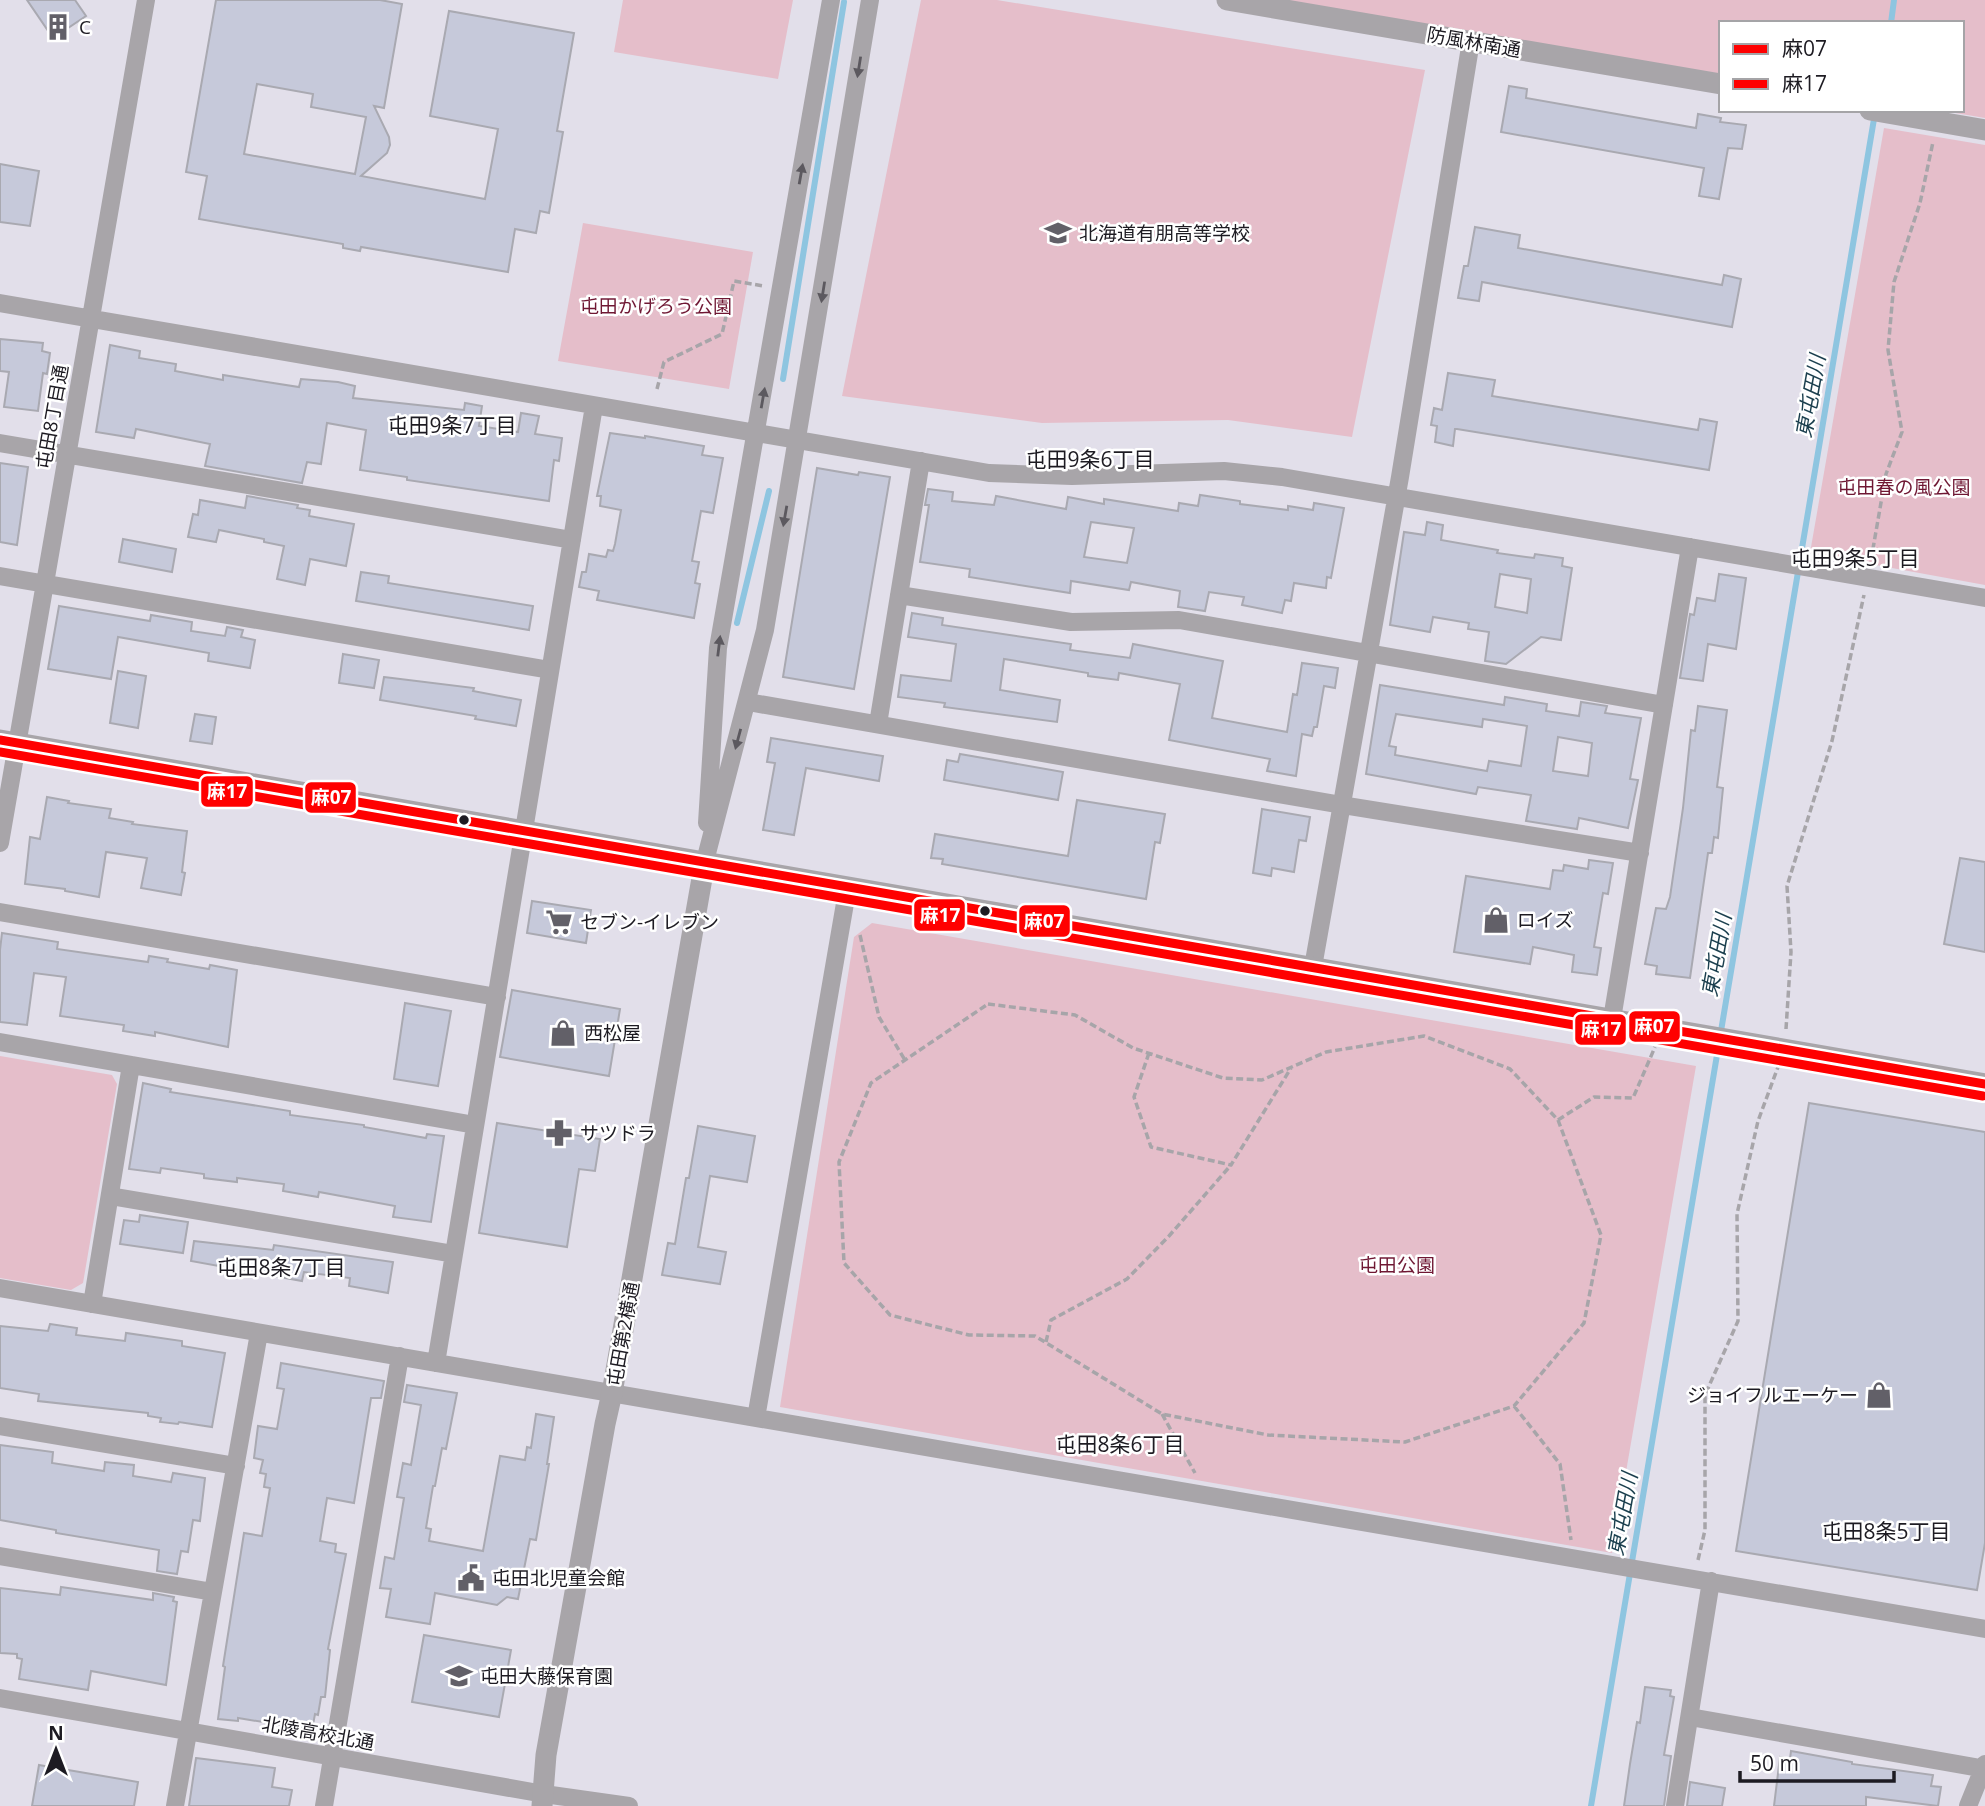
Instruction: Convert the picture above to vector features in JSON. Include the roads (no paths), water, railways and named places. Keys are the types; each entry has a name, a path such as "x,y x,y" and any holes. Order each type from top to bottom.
{"street":[{"name":"屯田8丁目通","path":"0,843 9,742 44,584 146,0"},
{"path":"705,861 718,648 831,0"},
{"path":"705,861 765,630 870,0"},
{"name":"防風林南通","path":"1227,0 1719,85"},
{"path":"1313,967 1396,497 1471,41"},
{"path":"1881,112 1985,130"},
{"path":"0,303 989,473 1072,476 1224,471 1282,477 1985,598"},
{"path":"436,1363 594,406"},
{"path":"0,443 572,540"},
{"path":"878,724 921,461"},
{"path":"1612,1019 1690,547"},
{"path":"0,576 551,670"},
{"path":"899,595 1071,622 1179,620 1664,705"},
{"path":"748,702 1342,805 1640,853"},
{"path":"9,742 1985,1084"},
{"name":"屯田第2横通","path":"543,1800 546,1755 705,861"},
{"path":"756,1418 848,886"},
{"path":"0,912 497,997"},
{"path":"0,1042 475,1125"},
{"path":"92,1304 131,1065"},
{"path":"110,1196 454,1254"},
{"path":"0,1288 1985,1629"},
{"path":"175,1806 260,1333"},
{"path":"324,1806 400,1356"},
{"path":"0,1426 236,1466"},
{"path":"0,1556 213,1592"},
{"path":"1675,1806 1711,1581"},
{"name":"北陵高校北通","path":"0,1698 333,1757 543,1800 629,1806"},
{"path":"1690,1717 1984,1767 1968,1806"}],"waterway":[{"name":"東屯田川","path":"1891,21 1894,0"},
{"path":"783,379 844,2"},
{"name":"東屯田川","path":"1591,1806 1875,113"},
{"path":"737,623 769,491"}],"place":[{"name":"C","path":"58,27"},
{"name":"北海道有朋高等学校","path":"1058,233"},
{"name":"ロイズ","path":"1496,920"},
{"name":"セブン-イレブン","path":"559,922"},
{"name":"西松屋","path":"563,1033"},
{"name":"サツドラ","path":"559,1133"},
{"name":"ジョイフルエーケー","path":"1879,1395"},
{"name":"屯田北児童会館","path":"471,1578"},
{"name":"屯田大藤保育園","path":"459,1676"}],"district":[{"name":"屯田9条7丁目","path":"452,425"},
{"name":"屯田9条6丁目","path":"1090,459"},
{"name":"屯田9条5丁目","path":"1855,558"},
{"name":"屯田8条7丁目","path":"281,1267"},
{"name":"屯田8条6丁目","path":"1120,1444"},
{"name":"屯田8条5丁目","path":"1886,1531"}],"park label":[{"name":"屯田かげろう公園","path":"656,306"},
{"name":"屯田春の風公園","path":"1904,487"},
{"name":"屯田公園","path":"1397,1265"}]}
